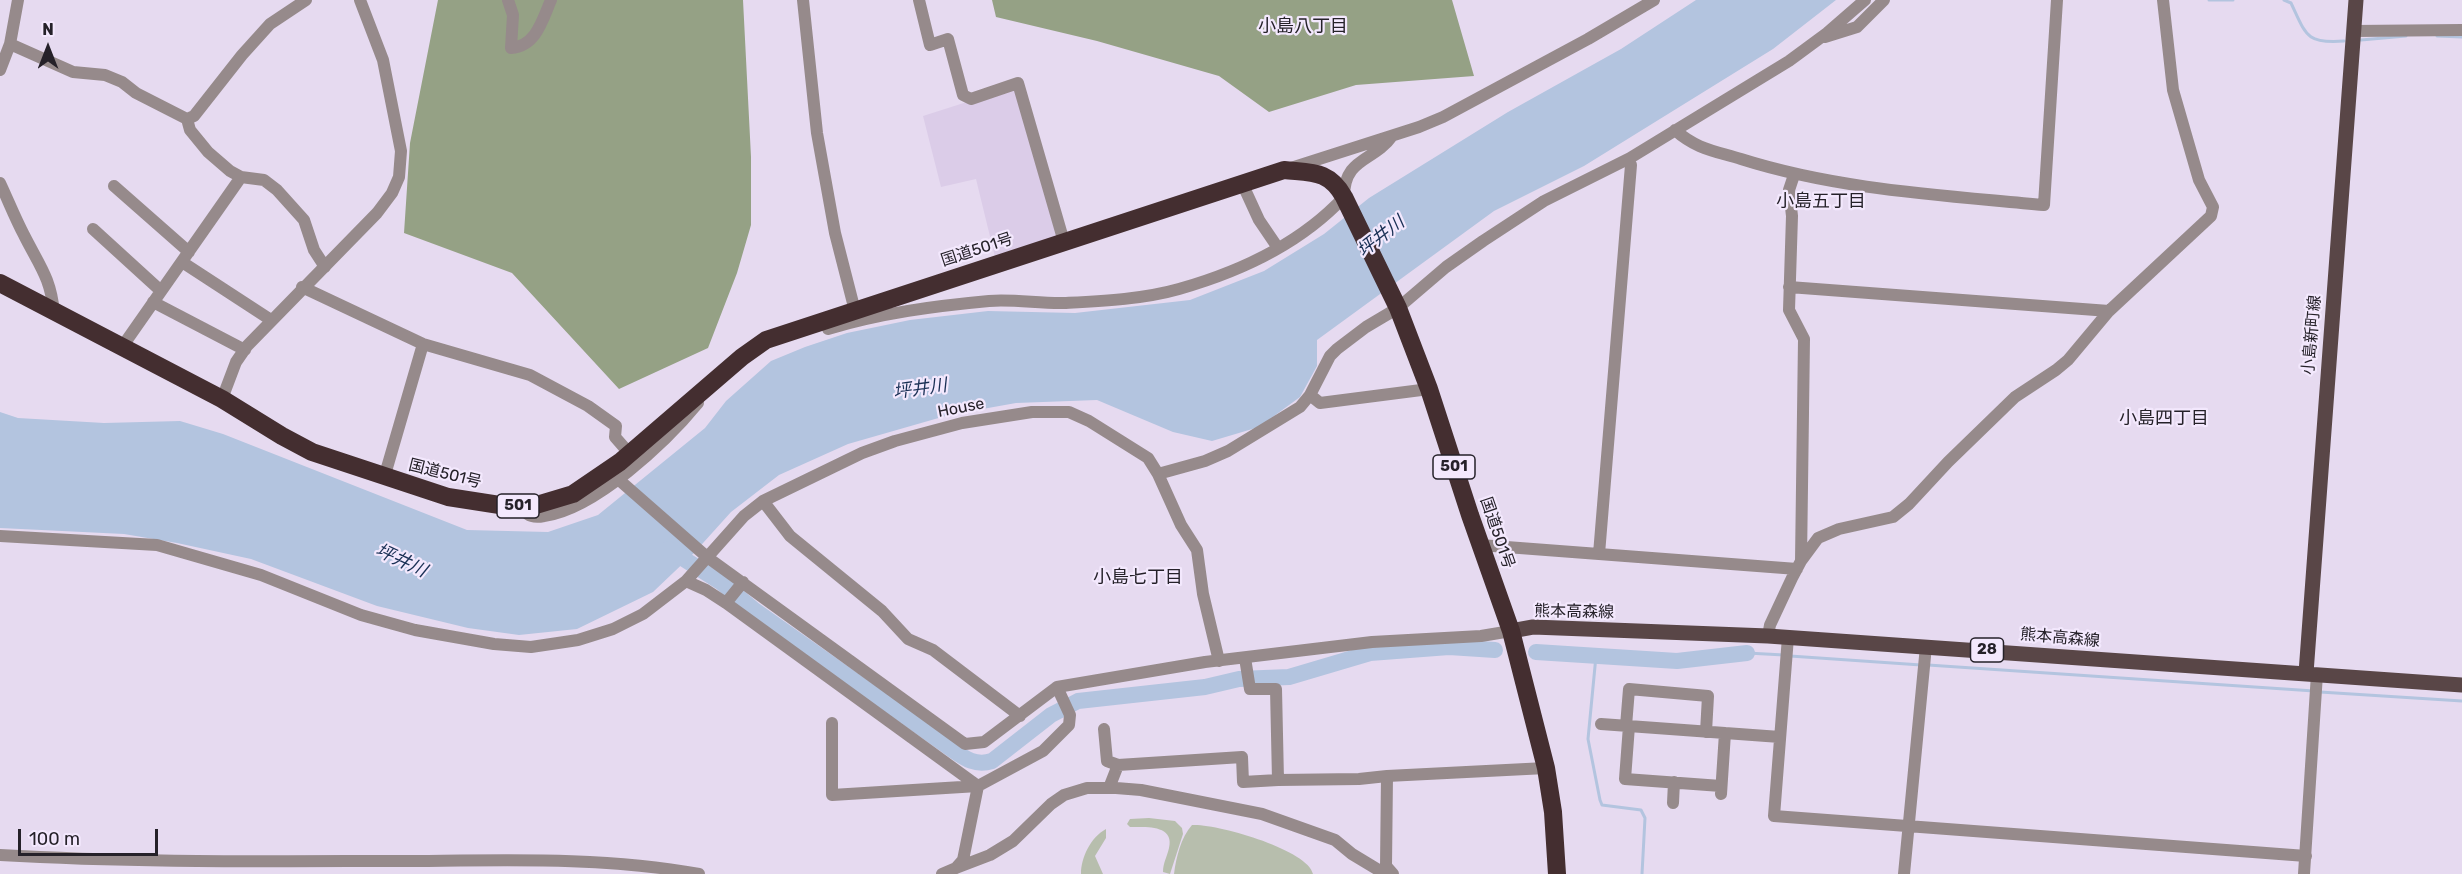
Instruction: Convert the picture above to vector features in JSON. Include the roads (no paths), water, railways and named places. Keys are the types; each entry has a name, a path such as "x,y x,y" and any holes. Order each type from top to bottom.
{"highway":[{"name":"国道501号","path":"0,283 222,399 312,452 384,478 468,501 522,506 554,501 573,494 629,453 742,357 766,340 1284,170 1312,173 1331,179 1336,183 1345,200 1396,306 1429,389 1511,631 1546,768 1553,812 1557,874"}],"main road":[{"name":"小島新町線","path":"2311,674 2356,0"},
{"name":"熊本高森線","path":"1511,631 1533,627 1788,637 2462,685"}],"street":[{"path":"0,70 10,44 18,0"},
{"path":"187,119 194,116 242,55 270,24 306,0"},
{"path":"222,399 236,362 244,350 302,287 326,267 377,213 392,194 399,177 401,151 389,87 383,60 360,0"},
{"path":"508,0 513,15 511,48 528,44 538,30 550,0"},
{"path":"803,0 817,133 835,233 855,311"},
{"path":"919,0 930,45 948,39 963,95 971,99 1018,83 1064,242"},
{"path":"1284,170 1392,136 1443,117 1654,0"},
{"path":"1158,474 1205,461 1228,451 1300,407 1310,395 1330,356 1446,267 1526,213 1572,186 1630,158 1788,61 1865,0"},
{"path":"1818,39 1857,27 1884,0"},
{"path":"1675,130 1690,143 1794,175 1894,190 2044,204 2057,0"},
{"path":"1768,636 1770,625 1799,565 1818,538 1839,529 1893,517 2016,398 2068,360 2109,311 2211,216 2213,207 2199,180 2173,90 2163,0"},
{"path":"2354,31 2462,30"},
{"path":"10,44 73,72 105,75 123,82 136,93 187,119 190,130 208,152 241,177 264,180 277,190 304,220 314,250 326,267"},
{"path":"522,506 524,511 531,516 553,515 584,502 621,481 684,420 700,401 703,392 716,389 762,352 779,344 867,317 991,301 1065,303 1139,297 1178,290 1218,277 1278,248 1326,216 1345,200 1344,184 1356,164 1387,143 1392,136"},
{"path":"1599,554 1631,165"},
{"path":"1794,175 1789,190 1792,216 1788,310 1804,339 1799,565"},
{"path":"122,347 241,177"},
{"path":"0,183 47,276 52,292 54,313"},
{"path":"1242,183 1259,220 1278,248"},
{"path":"114,186 185,257 271,320"},
{"path":"93,229 161,291"},
{"path":"302,287 423,344 530,375 588,406 616,426 615,437 629,453"},
{"path":"1789,287 2109,311"},
{"path":"153,302 244,350"},
{"path":"384,478 423,344"},
{"path":"1310,395 1320,403 1429,389"},
{"name":"House","path":"0,536 157,545 261,575 361,615 415,630 531,648 578,640 613,629 642,614 687,580 705,557 744,516 763,501 862,453 895,441 962,423 1032,412 1069,412 1089,421 1148,458 1158,474 1181,525 1197,550 1203,594 1219,661"},
{"path":"621,481 705,557 743,582 965,744 984,742 1057,687 1219,661 1372,642 1481,636 1511,631"},
{"path":"763,501 790,536 882,610 908,639 933,650 1020,716"},
{"path":"1480,545 1799,565"},
{"path":"687,580 726,603 978,786"},
{"path":"726,603 743,582"},
{"path":"1788,637 1774,816 2306,856"},
{"path":"1904,874 1926,646"},
{"path":"1245,658 1250,689 1276,689 1278,780"},
{"path":"2304,874 2311,674"},
{"path":"832,723 832,795 978,786 1043,751 1069,725 1070,715 1057,687"},
{"path":"1706,732 1708,696 1629,689 1625,779 1674,782 1721,790 1725,733"},
{"path":"1601,724 1780,737"},
{"path":"1104,729 1107,761 1118,765 1242,757 1243,782 1359,779 1546,768"},
{"path":"1109,788 1118,765"},
{"path":"1387,776 1386,866 1393,874"},
{"path":"1673,803 1674,782"},
{"path":"956,868 963,860 978,786"},
{"path":"942,874 990,855 1013,841 1051,804 1064,795 1087,788 1109,788 1141,790 1262,814 1335,840 1352,854 1385,874"},
{"path":"0,855 108,861 506,860 663,867 699,874"}],"water":[{"name":"坪井川","path":"1696,0 1836,0 1773,49 1584,166 1494,211 1317,340 1317,366 1300,397 1259,427 1212,441 1173,432 1097,400 1016,403 949,415 848,444 779,475 731,512 694,553 653,592 577,629 519,635 468,628 377,606 251,559 177,543 124,534 0,528 0,412 18,418 104,423 180,421 223,434 467,530 548,532 598,515 705,428 726,401 771,361 805,347 847,333 910,320 988,311 1075,313 1190,300 1264,271 1324,234 1369,198 1508,112 1621,49"}],"waterway":[{"path":"2209,0 2233,0"},
{"path":"2284,0 2291,3 2304,30 2314,39 2331,42 2344,41"},
{"path":"2361,40 2406,36"},
{"path":"2437,36 2462,37"},
{"path":"668,549 722,583 753,609 968,760 979,763 992,761 1051,715 1078,701 1205,687 1239,679 1289,677 1370,653 1449,647 1495,650"},
{"path":"1536,652 1677,661 1747,653"},
{"path":"1747,653 1784,655"},
{"path":"1596,656 1588,739 1600,800 1602,805 1641,810 1645,818 1642,874"},
{"path":"1790,656 1921,665"},
{"path":"1928,665 2314,691"},
{"path":"2320,692 2462,701"}],"district":[{"name":"小島八丁目","path":"1303,27"},
{"name":"小島五丁目","path":"1821,202"},
{"name":"小島四丁目","path":"2164,419"},
{"name":"小島七丁目","path":"1138,578"}]}
